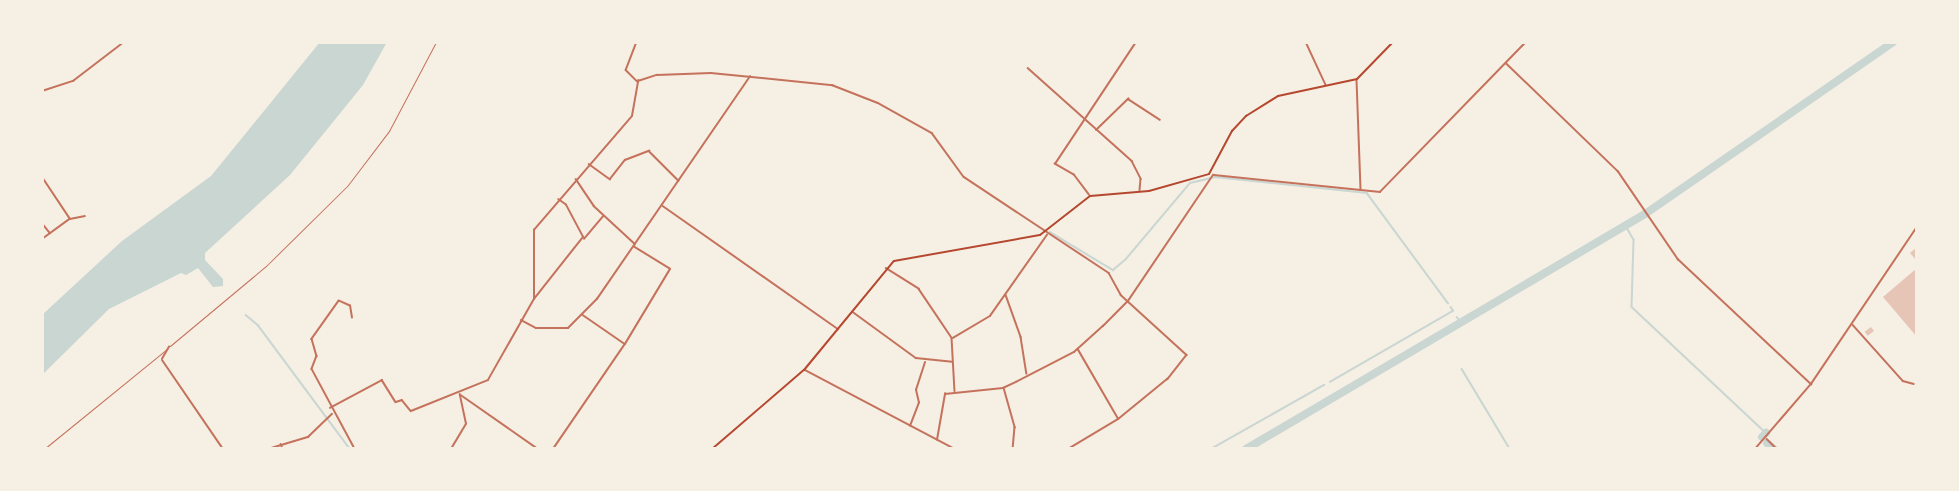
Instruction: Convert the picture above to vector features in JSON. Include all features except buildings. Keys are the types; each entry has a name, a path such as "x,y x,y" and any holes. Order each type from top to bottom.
{"main road":[{"path":"712,449 804,370 886,268 904,259 1047,233 1090,196 1140,192 1212,174 1232,131 1246,116 1278,96 1357,79 1393,42"}],"street":[{"path":"42,91 73,81 123,42"},
{"path":"637,42 626,70 638,81"},
{"path":"1090,196 1074,175 1055,164 1136,42"},
{"path":"1306,42 1327,86"},
{"path":"937,440 945,394 1004,387 1028,376 1078,349 1128,301 1202,198 1212,174 1361,190 1386,189 1526,42"},
{"path":"1506,63 1618,171 1678,258 1811,384"},
{"path":"1028,68 1083,120 1132,161 1141,179 1140,192"},
{"path":"638,81 685,72 751,75 832,85 878,103 932,133 953,167 964,177 1109,273 1128,301 1187,355 1168,379 1119,419 1069,449"},
{"path":"521,320 536,328 568,328 597,300 751,75"},
{"path":"1357,79 1361,190"},
{"path":"534,299 534,230 575,178 632,116 638,81"},
{"path":"1096,130 1128,99 1160,120"},
{"path":"589,164 610,179 626,160 648,151 680,181"},
{"path":"42,177 70,219"},
{"path":"553,449 625,344 670,269 634,245 603,216 575,178"},
{"path":"558,200 566,205 586,240 603,216"},
{"path":"662,206 838,329"},
{"path":"42,239 70,219 85,216"},
{"path":"42,223 51,233"},
{"path":"1755,449 1767,438 1811,384 1917,227"},
{"path":"952,338 990,316 1047,233"},
{"path":"330,408 382,380 396,402 402,400 411,411 460,394 488,380 534,299 583,237"},
{"path":"886,268 919,289 952,338 955,392"},
{"path":"1005,295 1021,337 1028,376"},
{"path":"352,318 350,306 339,301 312,339 316,356 313,374 333,414 355,449"},
{"path":"852,312 893,338 905,351 925,361 952,362"},
{"path":"582,315 625,344"},
{"path":"1852,324 1903,381 1914,384"},
{"path":"169,347 162,360 223,449"},
{"path":"1078,349 1119,419"},
{"path":"910,427 919,403 916,390 925,361"},
{"path":"804,370 955,449"},
{"path":"1917,375 1914,384 1917,395"},
{"path":"1004,387 1015,427 1013,449"},
{"path":"451,449 466,424 460,394"},
{"path":"460,394 538,449"},
{"path":"268,449 280,443 308,437 333,414"},
{"path":"1767,438 1777,449"},
{"path":"280,443 284,449"}],"lane":[{"path":"44,449 266,266 348,185 389,131 436,42"}],"shaded area":[{"path":"320,42 387,42 363,85 290,175 205,253 205,260 223,279 223,286 213,287 198,268 186,275 181,273 109,309 42,375 42,315 122,241 211,176"}],"waterway":[{"path":"1246,449 1645,214 1893,42"},
{"path":"1050,232 1113,270 1126,259 1190,183 1215,177 1367,193 1448,303"},
{"path":"1626,226 1634,240 1632,307 1766,433"},
{"path":"1330,382 1453,311 1451,308"},
{"path":"246,315 258,325 350,449"},
{"path":"1457,317 1462,323"},
{"path":"1462,369 1510,449"},
{"path":"1211,449 1324,385"},
{"path":"1762,437 1766,433"},
{"path":"1767,443 1774,449"}]}
